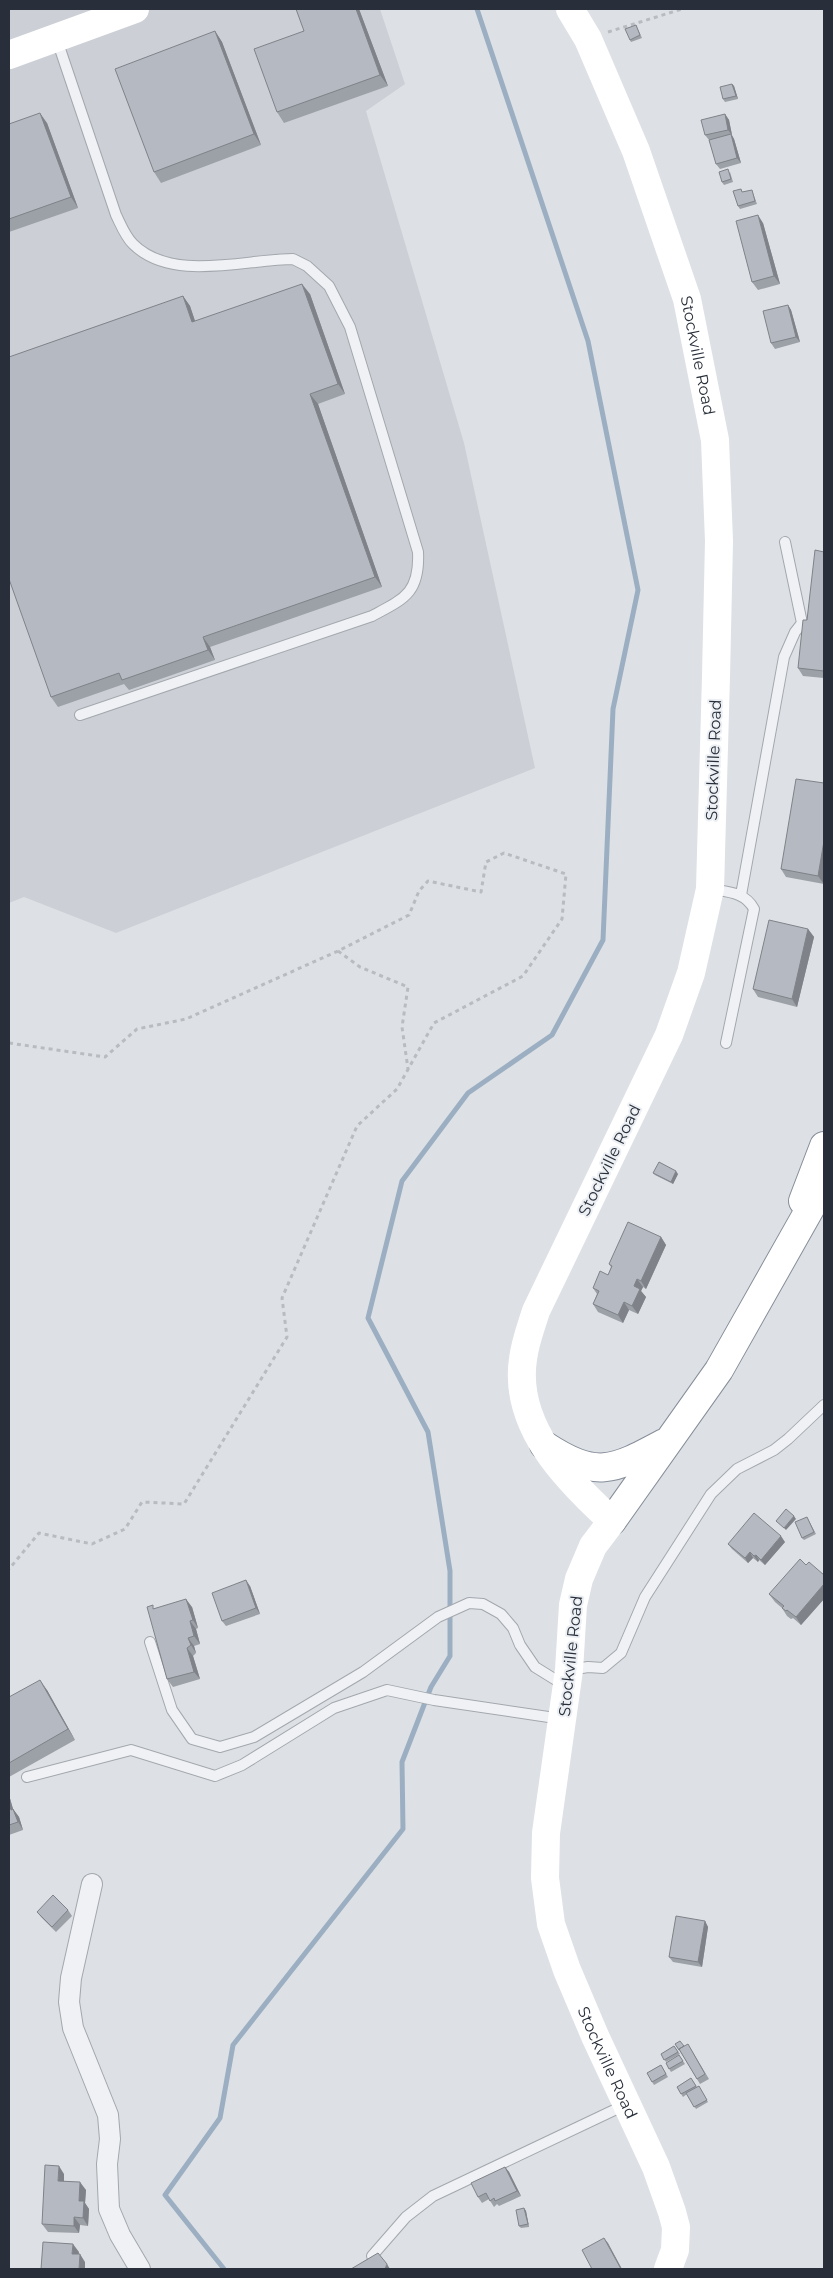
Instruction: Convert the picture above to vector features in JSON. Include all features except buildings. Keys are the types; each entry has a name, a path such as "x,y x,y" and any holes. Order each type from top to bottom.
{"main road":[{"path":"9,55 135,9"},
{"name":"Stockville Road","path":"570,9 588,39 636,152 687,299 715,440 719,541 710,889 692,973 669,1035 536,1311 526,1338 522,1361 523,1393 531,1422 544,1445 575,1485 612,1521 593,1546 579,1579 573,1606 568,1679 546,1834 545,1878 551,1924 595,2036 656,2167 672,2212 676,2227 675,2250 668,2269"},
{"path":"779,1266 824,1146"},
{"path":"612,1521 719,1370 824,1184"},
{"path":"544,1445 574,1462 591,1468 609,1468 633,1459 671,1438"}],"street":[{"path":"92,1884 71,1978 69,2002 73,2028 108,2115 110,2139 107,2164 109,2209 120,2235 140,2269"}],"lane":[{"path":"56,39 116,215 125,235 134,246 170,264 201,266 293,259 306,266 329,286 350,328 418,552 416,580 409,593 396,603 372,616 80,715"},
{"path":"741,895 784,657 795,632 802,623 785,542"},
{"path":"710,889 741,895 750,900 754,909 726,1043"},
{"path":"150,1642 172,1710 192,1739 220,1747 254,1737 363,1672 438,1618 468,1603 483,1604 501,1614 514,1628 520,1645 535,1667 568,1679 588,1667 603,1668 621,1653 645,1597 711,1494 737,1469 774,1450 788,1439 824,1405"},
{"path":"26,1777 132,1750 215,1776 242,1765 334,1708 387,1690 434,1700 563,1719"},
{"path":"372,2256 406,2216 433,2196 628,2104"}],"path":[{"path":"588,39 682,9"},
{"path":"9,1043 105,1057 137,1029 186,1019 338,951 409,915 419,891 428,881 481,892 486,862 504,853 566,874 562,919 523,976 434,1023 397,1090 357,1126 282,1298 287,1337 184,1504 142,1502 125,1529 92,1544 39,1533 9,1569"},
{"path":"338,951 360,967 408,987 402,1027 408,1070"}],"shaded area":[{"path":"9,9 380,9 405,84 366,111 464,443 535,768 116,933 24,897 9,903"}],"waterway":[{"path":"224,2269 165,2195 220,2118 233,2045 403,1829 402,1762 431,1687 450,1656 450,1571 428,1432 368,1318 402,1181 468,1093 552,1035 603,940 613,709 638,590 588,341 477,9"}]}
